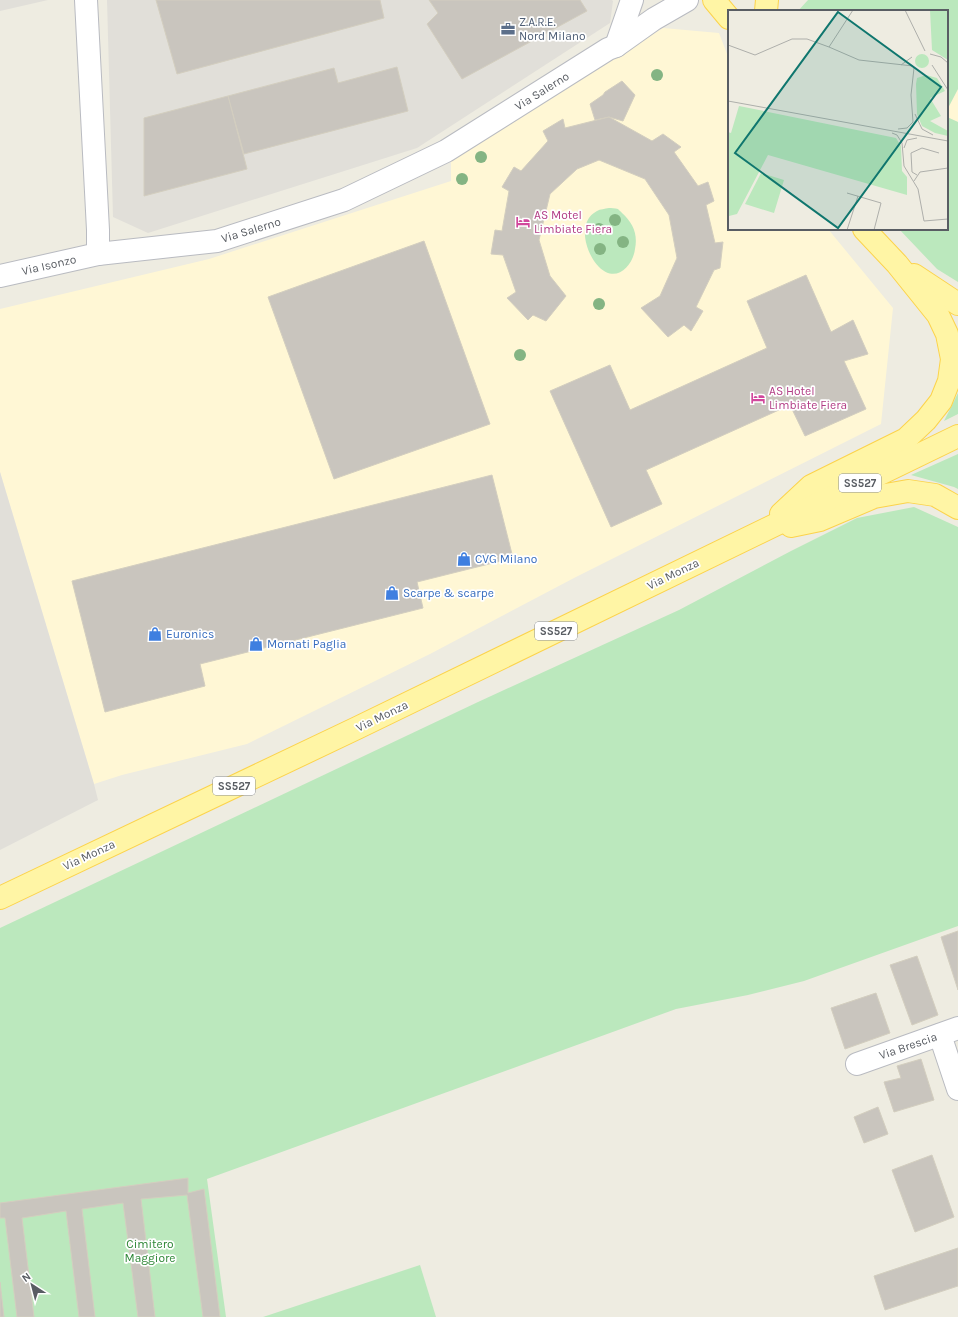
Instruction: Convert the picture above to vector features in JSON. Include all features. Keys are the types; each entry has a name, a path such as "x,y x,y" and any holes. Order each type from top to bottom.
{"main road":[{"path":"714,0 728,17"},
{"path":"724,0 732,0"},
{"path":"766,10 767,0"},
{"path":"762,531 811,486 906,439 926,420 941,401 949,382 952,359 947,334 938,314 898,264 865,230"},
{"path":"898,264 958,304"},
{"name":"SS527","path":"762,531 958,436"},
{"path":"762,531 820,520 874,496 908,491 935,495 958,508"},
{"name":"Via Monza","path":"0,898 364,725 762,531"}],"street":[{"path":"86,0 98,254"},
{"path":"616,46 632,0"},
{"name":"Via Salerno","path":"98,254 217,241 344,200 446,151 608,49 616,46 654,19 687,0"},
{"name":"Via Isonzo","path":"0,276 98,254"},
{"path":"949,1032 958,1089"},
{"name":"Via Brescia","path":"857,1064 949,1032"}],"shaded area":[{"path":"0,0 48,0 0,11"},
{"path":"107,0 613,1 610,23 417,148 148,233 113,217"},
{"path":"663,28 719,33 728,56 728,230 829,230 893,308 881,424 574,578 430,654 247,744 122,775 94,784 0,472 0,309 209,259 451,181 451,161"},
{"path":"958,89 958,122 948,117 948,108"},
{"path":"0,472 98,800 0,850"}],"green space":[{"path":"808,0 958,0 958,89 948,108 948,10 799,10"},
{"path":"948,117 958,122 958,282 937,269 900,230 948,230"},
{"path":"609,208 618,209 626,217 634,229 636,238 634,255 627,267 623,271 612,274 605,272 594,261 585,238 585,230 591,216 598,210"},
{"path":"958,393 958,414 944,421"},
{"path":"958,454 958,489 911,475"},
{"name":"Cimitero Maggiore","path":"914,507 958,527 958,926 804,981 748,995 676,1009 207,1179 226,1317 0,1317 0,928 478,702 679,610 857,518"},
{"path":"420,1265 436,1317 263,1317"}],"building":[{"path":"156,0 380,0 384,18 177,74"},
{"path":"429,0 580,0 587,11 462,79 427,24 438,13"},
{"path":"397,67 408,111 244,154 228,96 334,68 338,83"},
{"path":"622,81 635,95 623,121 609,117 595,120 590,104"},
{"path":"228,96 247,169 144,196 144,118"},
{"name":"AS Motel Limbiate Fiera","path":"609,117 652,141 663,134 681,147 674,152 698,186 708,182 714,201 706,205 715,243 723,242 720,268 714,270 696,307 703,311 691,331 684,325 668,337 641,308 660,296 677,258 669,215 645,179 599,160 577,169 550,194 539,240 550,276 566,296 546,321 533,315 528,320 507,298 516,292 503,255 491,254 495,230 502,231 509,191 502,187 514,167 521,171 548,141 543,131 563,119 565,128"},
{"path":"424,241 490,424 334,479 268,297"},
{"name":"AS Hotel Limbiate Fiera","path":"806,275 831,332 853,320 868,354 844,361 866,409 805,436 790,405 646,470 662,504 611,527 550,391 610,365 630,410 767,348 747,301"},
{"path":"492,475 513,558 417,582 423,608 200,664 205,686 105,712 72,581"},
{"path":"958,931 958,990 941,937"},
{"path":"917,956 938,1015 912,1025 890,965"},
{"path":"876,993 890,1033 845,1049 831,1008"},
{"path":"921,1059 934,1100 894,1112 884,1082 901,1078 897,1066"},
{"path":"878,1107 888,1134 864,1143 854,1117"},
{"path":"932,1155 954,1217 915,1232 892,1170"},
{"path":"188,1178 188,1193 204,1189 220,1317 203,1317 187,1195 141,1199 155,1317 138,1317 123,1203 82,1209 95,1317 79,1317 66,1211 22,1218 34,1317 17,1317 5,1218 0,1218 0,1203"},
{"path":"958,1248 958,1286 885,1310 874,1276"},
{"path":"0,1282 4,1317 0,1317"}],"place":[{"name":"Z.A.R.E. Nord Milano","path":"508,29"},
{"name":"AS Motel Limbiate Fiera","path":"523,222"},
{"name":"AS Hotel Limbiate Fiera","path":"758,398"},
{"name":"CVG Milano","path":"464,559"},
{"name":"Scarpe & scarpe","path":"392,593"},
{"name":"Euronics","path":"155,634"},
{"name":"Mornati Paglia","path":"256,644"}]}
